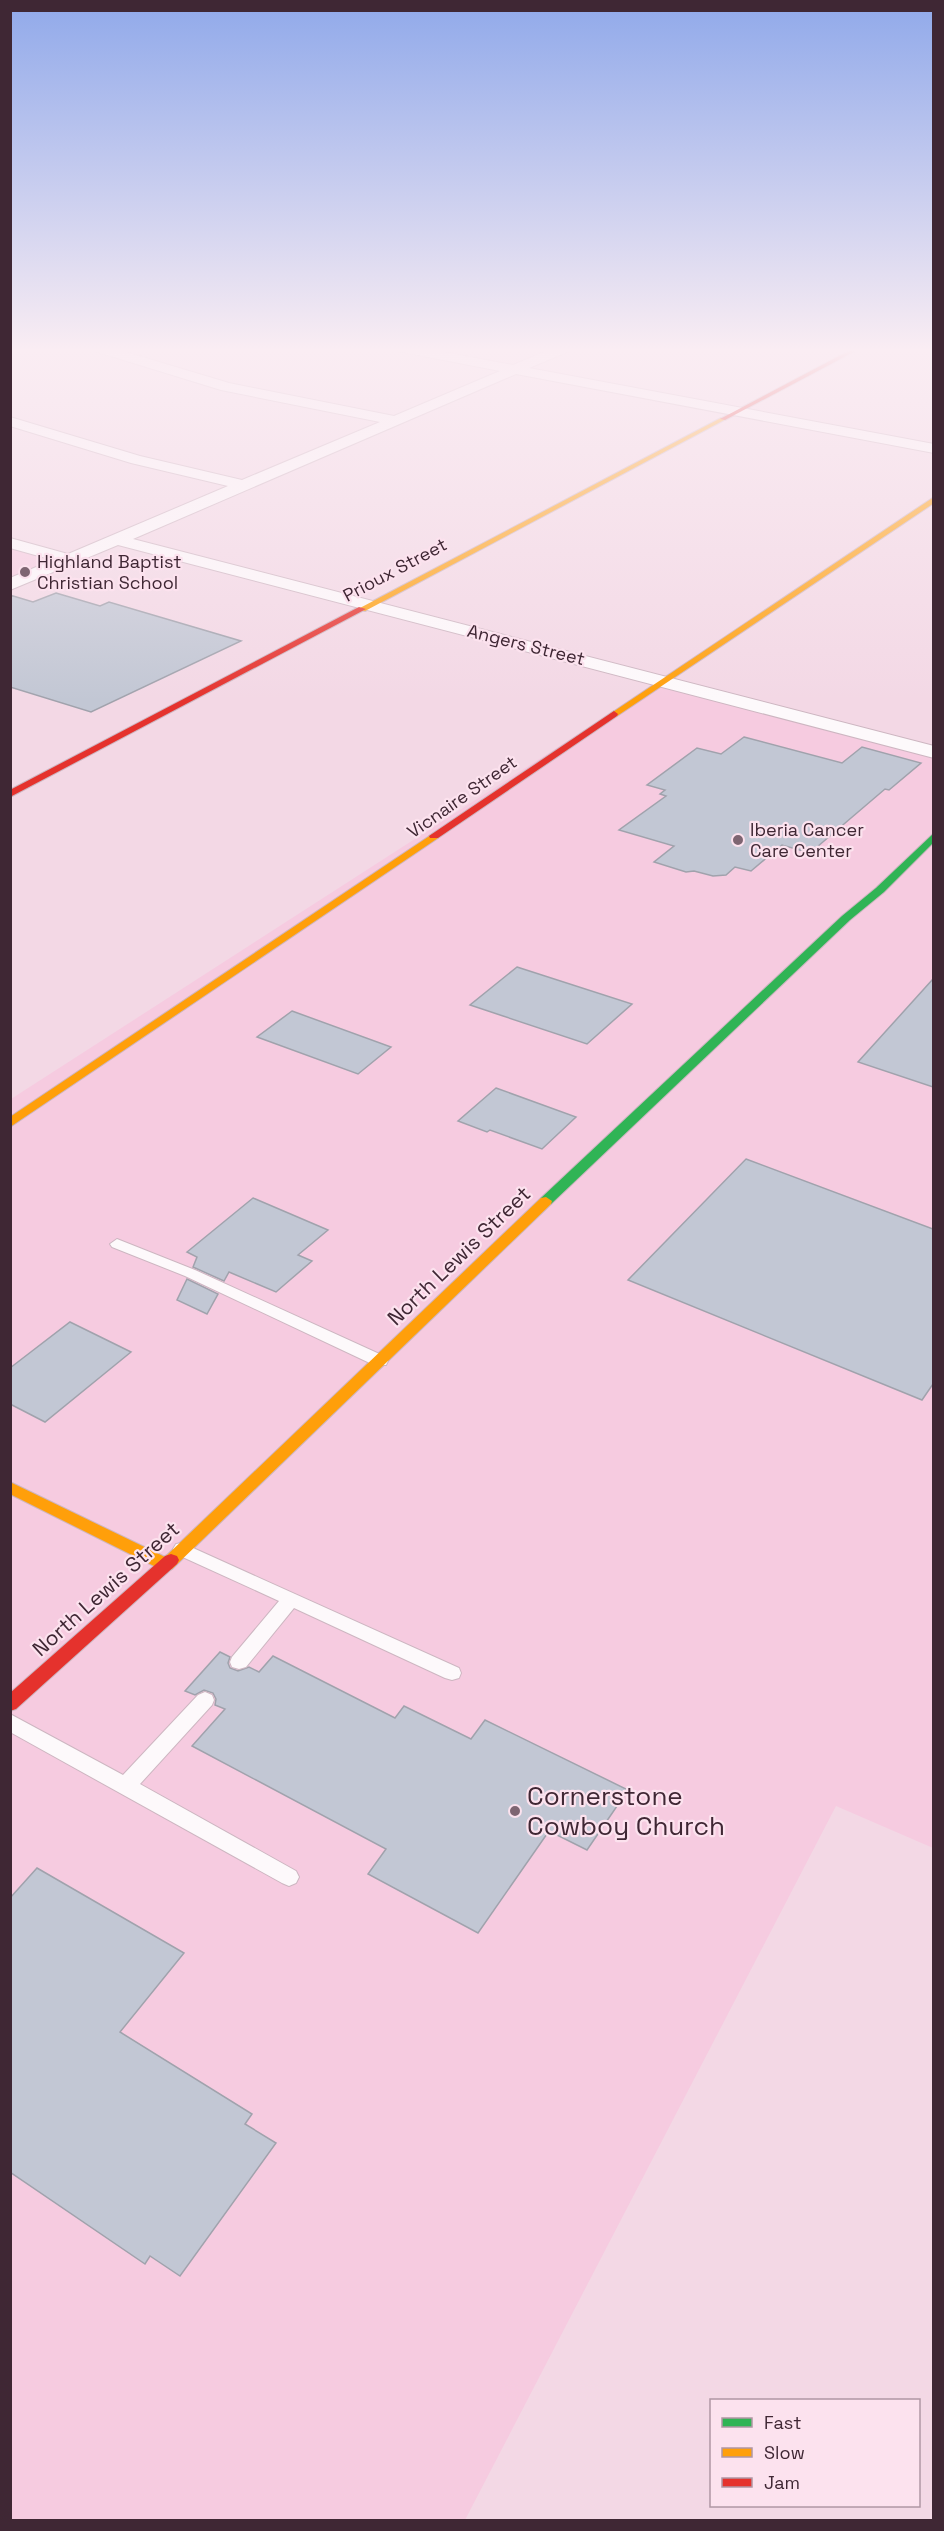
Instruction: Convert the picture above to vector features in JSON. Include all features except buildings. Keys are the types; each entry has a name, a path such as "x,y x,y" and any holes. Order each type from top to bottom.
{"street":[{"path":"158,465 243,485"},
{"path":"10,585 289,465"},
{"name":"Prioux Street","path":"10,794 635,465"},
{"name":"Vicnaire Street","path":"10,1123 421,848 662,680 933,499"},
{"name":"Angers Street","path":"118,540 933,752"},
{"path":"10,543 69,559"},
{"name":"North Lewis Street","path":"10,1704 166,1565 652,1099 846,918 880,890 933,836"},
{"path":"10,1486 166,1565"}],"lane":[{"path":"117,1244 190,1273 380,1361"},
{"path":"182,1549 452,1673"},
{"path":"239,1662 291,1599"},
{"path":"126,1786 205,1700"},
{"path":"10,1722 288,1877"}],"shaded area":[{"name":"Highland Baptist Christian School","path":"11,543 68,559 11,584"},
{"path":"662,680 933,751 933,1848 836,1806 465,2520 11,2520 11,1099"}],"traffic: fast":[{"path":"546,1201 846,918 880,890 934,836"}],"traffic: slow":[{"path":"362,609 635,465"},
{"path":"614,714 934,499"},
{"path":"10,1123 434,836"},
{"path":"171,1560 546,1201"},
{"path":"10,1487 166,1565"}],"traffic: jam":[{"path":"10,794 362,609"},
{"path":"434,836 614,714"},
{"path":"10,1704 171,1560"}],"place":[{"name":"Highland Baptist Christian School","path":"25,572"},
{"name":"Iberia Cancer Care Center","path":"738,840"},
{"name":"Cornerstone Cowboy Church","path":"515,1811"}]}
